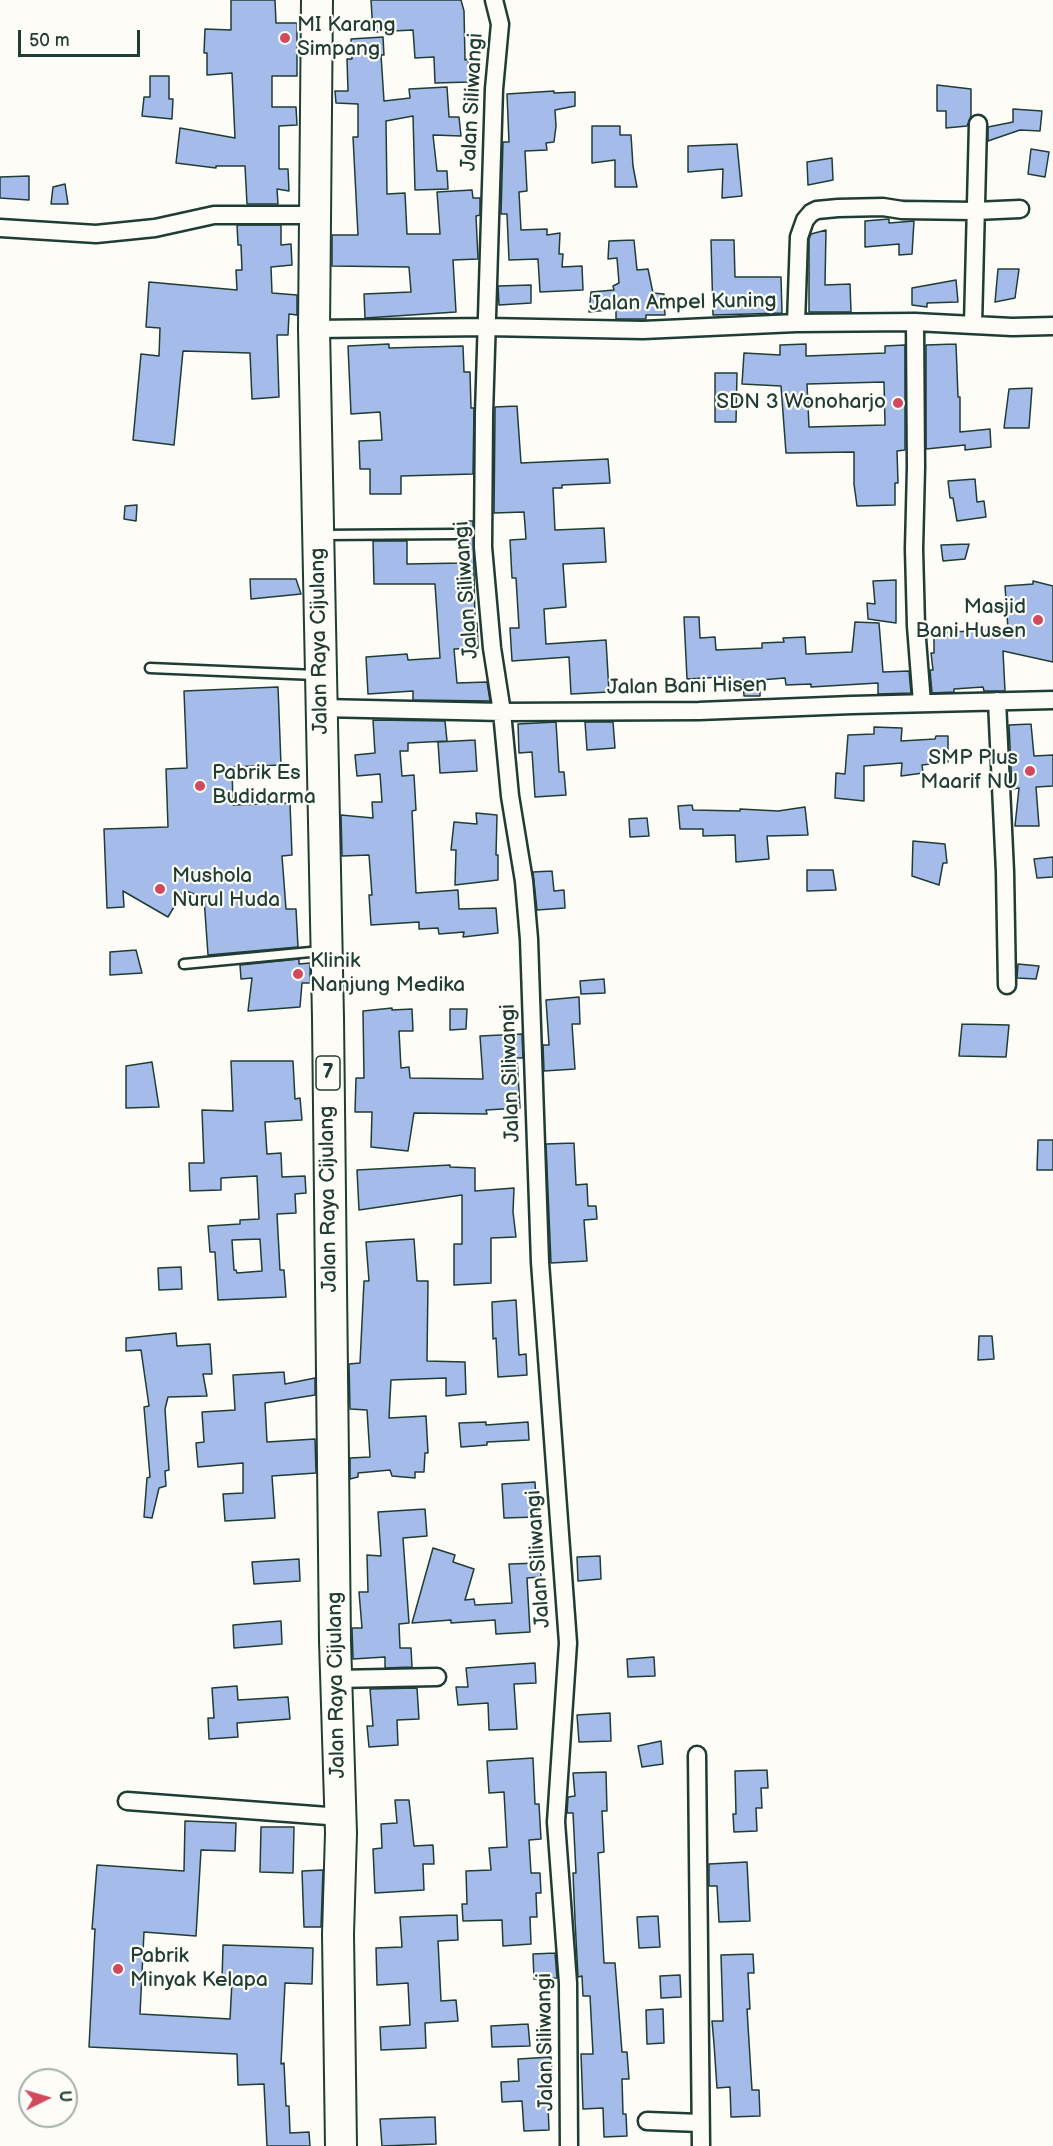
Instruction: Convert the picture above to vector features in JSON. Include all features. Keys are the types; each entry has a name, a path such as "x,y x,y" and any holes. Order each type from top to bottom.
{"highway":[{"name":"Jalan Raya Cijulang","path":"317,0 314,329 340,1817 338,1963 341,2146"}],"street":[{"name":"Jalan Siliwangi","path":"494,0 500,24 494,89 483,435 483,547 492,648 502,712 510,795 524,881 529,939 540,1262 568,1643 556,1822 568,1983 569,2146"},
{"path":"973,325 978,124"},
{"path":"796,323 799,237 805,220 811,213 817,210 838,208 883,207 902,210 1020,209"},
{"path":"0,228 96,234 155,228 214,215 316,215"},
{"path":"915,322 915,626 922,703"},
{"name":"Jalan Ampel Kuning","path":"314,329 488,327 644,330 796,323 915,322 1012,327 1053,326"},
{"name":"Jalan Bani Hisen","path":"322,708 502,712 699,711 1053,700"},
{"path":"997,701 1005,872 1007,985"},
{"path":"336,1679 437,1677"},
{"path":"697,1755 701,2146"},
{"path":"128,1802 340,1817"},
{"path":"647,2121 700,2123"}],"lane":[{"path":"318,535 457,534"},
{"path":"150,668 321,675"},
{"path":"184,964 326,951"}],"building":[{"path":"231,0 275,0 276,23 297,23 297,76 272,76 272,107 296,107 297,125 279,126 279,169 288,169 289,191 277,189 278,204 247,204 245,166 216,166 216,168 176,163 180,128 235,138 232,73 207,75 207,53 204,53 205,29 231,30"},
{"path":"371,0 461,0 464,11 465,60 468,59 470,82 435,83 434,57 415,58 413,30 373,32"},
{"path":"383,37 384,55 381,55 384,101 410,98 409,89 447,87 449,117 459,117 461,136 433,135 437,171 447,171 448,189 415,190 413,116 386,121 387,194 405,193 407,234 440,234 437,192 472,190 473,198 480,198 480,215 476,216 478,259 453,260 456,312 365,318 364,294 411,292 409,267 332,266 332,235 358,235 353,137 358,137 358,104 336,103 335,91 348,91 347,59 352,59 351,39"},
{"path":"150,76 169,76 169,99 173,99 172,119 142,116 144,97 150,97"},
{"path":"937,85 971,89 971,116 967,126 946,128 946,111 937,111"},
{"path":"554,91 554,93 575,92 575,106 555,110 554,142 546,143 547,150 525,151 527,191 519,192 521,230 547,229 547,235 560,233 559,254 563,254 562,267 582,266 583,290 540,292 538,259 509,260 507,214 501,214 503,142 509,142 507,94"},
{"path":"1013,109 1042,111 1040,131 1020,130 988,141 988,127 1013,122"},
{"path":"592,126 620,126 620,135 631,135 637,187 615,187 615,160 592,163"},
{"path":"737,144 742,196 722,198 723,169 688,172 688,146"},
{"path":"1031,149 1049,152 1045,177 1028,174"},
{"path":"832,158 833,180 808,185 807,162"},
{"path":"29,176 29,200 0,198 0,177"},
{"path":"65,184 68,204 51,204 53,187"},
{"path":"889,219 889,223 914,221 912,254 899,255 899,244 865,247 865,221"},
{"path":"237,225 281,225 281,245 291,244 292,265 271,267 272,293 297,295 297,315 289,314 288,335 277,335 279,397 252,399 250,353 183,351 174,445 133,440 141,354 159,356 160,328 146,327 149,282 237,290 236,270 242,270"},
{"path":"826,230 825,285 850,284 851,312 809,312 809,239 811,234"},
{"path":"634,240 637,270 648,269 653,293 664,294 665,315 646,315 646,319 616,319 616,309 589,312 591,292 614,290 613,286 619,283 617,258 608,259 609,241"},
{"path":"711,240 734,240 735,277 781,277 782,313 713,315"},
{"path":"998,269 1019,269 1015,298 995,302"},
{"path":"956,280 958,302 927,303 927,307 912,305 912,288"},
{"path":"531,285 531,303 499,305 498,286"},
{"path":"389,344 389,348 463,346 464,372 470,372 471,408 474,408 473,474 401,476 401,494 370,494 370,469 360,469 359,441 382,440 380,412 351,414 348,346"},
{"path":"806,344 806,356 885,353 885,346 905,345 905,450 897,451 898,483 895,483 895,505 857,506 854,452 786,453 781,386 742,384 744,353 780,355 780,345","holes":["884,382 885,425 809,427 807,384"]},
{"path":"956,344 960,432 990,429 991,447 965,450 965,445 926,449 926,345"},
{"path":"715,373 737,373 736,422 715,422"},
{"path":"1032,388 1029,428 1004,428 1009,389"},
{"path":"517,406 521,463 608,459 610,483 562,485 562,488 553,488 555,530 604,528 606,562 563,564 566,607 544,609 546,644 606,640 609,692 571,694 569,657 512,661 510,628 519,628 516,578 512,578 510,540 526,539 524,512 494,513 495,407"},
{"path":"975,479 977,502 984,501 986,517 957,521 948,481"},
{"path":"137,505 136,521 124,519 125,506"},
{"path":"462,521 473,521 475,623 477,623 478,648 454,649 457,683 487,682 490,701 413,700 413,691 368,694 366,657 407,654 408,660 440,658 435,584 374,584 373,541 407,541 407,564 463,563"},
{"path":"969,544 965,559 943,561 941,545"},
{"path":"250,579 296,579 301,594 251,599"},
{"path":"896,580 896,623 868,619 867,603 875,604 873,581"},
{"path":"1033,581 1053,586 1053,662 1003,651 1005,691 984,691 983,687 932,693 930,670 933,670 931,653 934,653 934,633 1008,629 1005,586 1033,584"},
{"path":"684,617 699,617 700,638 715,637 716,650 762,648 762,643 784,642 783,638 805,637 806,654 852,652 855,622 879,623 883,672 909,671 911,693 878,694 878,683 811,687 811,684 786,685 785,678 760,680 760,696 744,696 743,680 723,681 723,677 687,679"},
{"name":"Pabrik Es Budidarma","path":"278,687 281,765 232,767 233,805 290,803 292,855 282,856 286,909 296,909 298,947 208,955 204,898 184,890 168,917 123,891 124,907 107,908 104,829 168,827 166,769 187,768 184,691"},
{"path":"373,720 445,721 447,741 408,743 408,751 400,751 402,776 414,775 416,810 412,811 416,893 458,890 459,909 496,908 498,933 463,937 464,932 439,934 438,928 419,929 419,922 371,925 369,895 372,895 369,855 342,856 341,815 373,818 372,802 382,802 380,774 357,776 355,755 375,753"},
{"path":"556,722 559,772 564,772 566,795 535,797 532,752 519,753 518,724"},
{"path":"585,722 613,722 615,748 587,750"},
{"name":"SMP Plus Maarif NU","path":"1031,724 1034,756 1053,755 1053,786 1036,787 1039,826 1015,826 1019,788 1012,789 1009,725"},
{"path":"874,727 902,728 901,741 948,736 948,762 922,765 923,773 901,776 902,763 864,766 864,801 835,798 836,773 845,774 848,735 874,734"},
{"path":"475,740 477,771 440,773 438,742"},
{"path":"692,805 693,810 740,811 740,809 778,811 805,807 808,835 767,836 769,859 736,862 735,835 703,836 703,829 680,829 678,806"},
{"path":"476,813 497,815 498,880 455,885 456,850 451,850 454,822 477,824"},
{"path":"647,818 649,836 630,837 629,819"},
{"path":"913,841 945,844 947,863 943,863 939,885 912,876"},
{"path":"1053,857 1053,877 1037,878 1034,859"},
{"path":"807,870 833,870 836,890 807,891"},
{"path":"552,871 554,891 564,890 565,908 537,910 533,872"},
{"path":"136,950 142,973 110,975 110,952"},
{"path":"299,959 299,964 310,963 310,983 302,983 300,1007 248,1011 252,978 241,979 240,965"},
{"path":"1018,964 1039,966 1036,979 1017,978"},
{"path":"604,979 605,993 581,994 580,981"},
{"path":"579,997 580,1024 572,1024 575,1069 544,1071 543,1045 549,1045 546,1000"},
{"path":"392,1008 392,1010 412,1009 413,1031 399,1031 401,1068 409,1067 410,1078 483,1079 480,1036 522,1034 523,1058 517,1058 520,1108 486,1110 487,1114 414,1113 408,1151 371,1147 372,1112 355,1112 356,1078 364,1078 363,1011"},
{"path":"450,1009 467,1009 466,1029 450,1030"},
{"path":"962,1024 1009,1025 1006,1057 959,1056"},
{"path":"231,1061 293,1061 295,1099 300,1098 302,1120 265,1122 267,1154 281,1153 282,1177 305,1176 306,1193 295,1194 296,1213 277,1214 280,1270 284,1270 286,1297 218,1300 215,1252 210,1252 208,1226 240,1224 240,1220 259,1219 257,1176 221,1178 221,1190 190,1191 189,1163 204,1163 202,1110 233,1111","holes":["260,1239 262,1271 237,1273 234,1270 232,1240"]},
{"path":"152,1062 159,1107 126,1108 126,1066"},
{"path":"1038,1140 1053,1140 1053,1170 1037,1170"},
{"path":"574,1143 576,1185 587,1184 588,1206 596,1206 597,1219 584,1220 587,1261 551,1263 546,1144"},
{"path":"450,1165 450,1167 475,1168 475,1191 514,1188 513,1212 516,1237 491,1238 491,1283 454,1285 454,1244 462,1244 462,1195 359,1210 357,1170"},
{"path":"414,1239 417,1281 428,1281 427,1361 465,1362 466,1394 446,1396 446,1378 391,1380 389,1418 426,1416 428,1453 425,1453 424,1472 415,1472 415,1478 392,1476 390,1470 358,1473 358,1477 350,1479 350,1458 370,1457 367,1410 350,1409 349,1364 360,1363 364,1281 369,1281 366,1242"},
{"path":"181,1267 182,1289 159,1290 158,1268"},
{"path":"516,1300 519,1355 526,1354 527,1375 498,1377 496,1338 493,1339 492,1302"},
{"path":"176,1333 177,1346 210,1344 212,1374 203,1374 207,1396 168,1397 165,1409 169,1470 165,1471 166,1486 159,1488 152,1518 144,1517 147,1478 150,1477 144,1407 149,1406 141,1350 126,1351 126,1338"},
{"path":"979,1336 992,1336 994,1359 978,1360"},
{"path":"284,1372 285,1384 315,1378 315,1395 265,1403 267,1442 315,1439 316,1473 272,1476 275,1518 225,1521 223,1494 243,1493 243,1463 198,1467 196,1443 204,1442 202,1412 235,1410 233,1375"},
{"path":"486,1422 486,1425 528,1422 529,1440 487,1442 487,1445 461,1447 459,1423"},
{"path":"535,1482 537,1517 504,1518 502,1484"},
{"path":"425,1509 427,1536 403,1538 409,1623 399,1624 400,1648 411,1648 412,1667 385,1668 385,1657 353,1659 352,1628 362,1628 359,1592 368,1592 367,1555 381,1556 378,1512"},
{"path":"433,1548 455,1555 453,1562 474,1569 465,1600 474,1599 475,1605 512,1603 509,1564 540,1563 541,1577 527,1578 530,1632 496,1634 495,1620 412,1623"},
{"path":"600,1556 601,1579 578,1581 577,1557"},
{"path":"299,1559 300,1581 254,1584 252,1562"},
{"path":"281,1621 282,1644 234,1648 233,1625"},
{"path":"654,1657 655,1676 628,1677 627,1659"},
{"path":"535,1663 536,1683 514,1684 517,1729 489,1730 488,1703 458,1705 456,1687 468,1687 466,1668"},
{"path":"237,1686 238,1700 288,1697 290,1719 237,1723 238,1737 209,1739 208,1718 214,1718 212,1688"},
{"path":"417,1688 419,1719 397,1720 398,1745 369,1747 367,1726 373,1726 370,1689"},
{"path":"610,1713 611,1741 579,1742 577,1715"},
{"path":"661,1741 663,1764 642,1767 638,1746"},
{"path":"533,1758 535,1804 539,1804 541,1839 529,1840 531,1873 540,1873 541,1893 536,1893 537,1917 530,1917 531,1944 503,1946 502,1920 463,1921 462,1904 467,1904 466,1871 491,1870 489,1848 507,1847 504,1792 489,1793 487,1761"},
{"path":"767,1770 768,1788 761,1788 762,1808 756,1808 757,1831 734,1832 735,1771"},
{"path":"606,1772 607,1811 602,1811 604,1852 598,1853 604,1963 615,1963 622,2052 627,2052 629,2079 622,2079 623,2114 626,2114 627,2136 604,2137 603,2108 583,2109 581,2054 593,2054 590,1996 583,1996 582,1976 578,1977 573,1873 576,1873 573,1813 567,1813 568,1797 575,1796 573,1773"},
{"path":"395,1800 409,1800 414,1846 433,1845 434,1864 423,1864 424,1890 375,1893 373,1849 382,1848 381,1824 397,1823"},
{"path":"185,1821 236,1823 235,1851 201,1850 196,1936 144,1932 140,2014 230,2019 232,1981 222,1981 223,1945 313,1948 312,1984 285,1983 281,2064 284,2063 290,2133 309,2132 310,2146 267,2146 264,2084 238,2085 237,2054 89,2047 95,1929 92,1929 97,1865 184,1871"},
{"path":"261,1827 294,1827 293,1873 260,1872"},
{"path":"747,1862 750,1921 719,1922 717,1886 709,1886 709,1864"},
{"path":"323,1870 321,1927 304,1927 302,1871"},
{"path":"457,1915 458,1940 438,1941 441,2001 456,2000 458,2021 425,2023 426,2048 381,2050 380,2027 410,2025 408,1983 377,1985 376,1948 402,1947 400,1917"},
{"path":"658,1916 660,1947 639,1948 637,1917"},
{"path":"555,1953 557,1978 534,1979 533,1954"},
{"path":"753,1954 754,1973 748,1973 750,2009 747,2009 752,2090 759,2090 760,2116 731,2117 730,2087 717,2088 712,2021 723,2021 721,1955"},
{"path":"680,1975 681,1997 661,1998 660,1976"},
{"path":"663,2009 664,2043 647,2044 646,2010"},
{"path":"528,2024 530,2046 492,2047 491,2026"},
{"path":"551,2057 552,2075 542,2076 543,2105 548,2105 549,2130 524,2131 522,2101 502,2102 501,2082 519,2081 518,2059"},
{"path":"435,2117 436,2144 382,2146 380,2119"}],"place":[{"name":"MI Karang Simpang","path":"285,38"},
{"name":"SDN 3 Wonoharjo","path":"898,403"},
{"name":"Masjid Bani Husen","path":"1038,620"},
{"name":"SMP Plus Maarif NU","path":"1030,771"},
{"name":"Pabrik Es Budidarma","path":"200,786"},
{"name":"Mushola Nurul Huda","path":"160,889"},
{"name":"Klinik Nanjung Medika","path":"298,974"},
{"name":"Pabrik Minyak Kelapa","path":"118,1969"}]}
